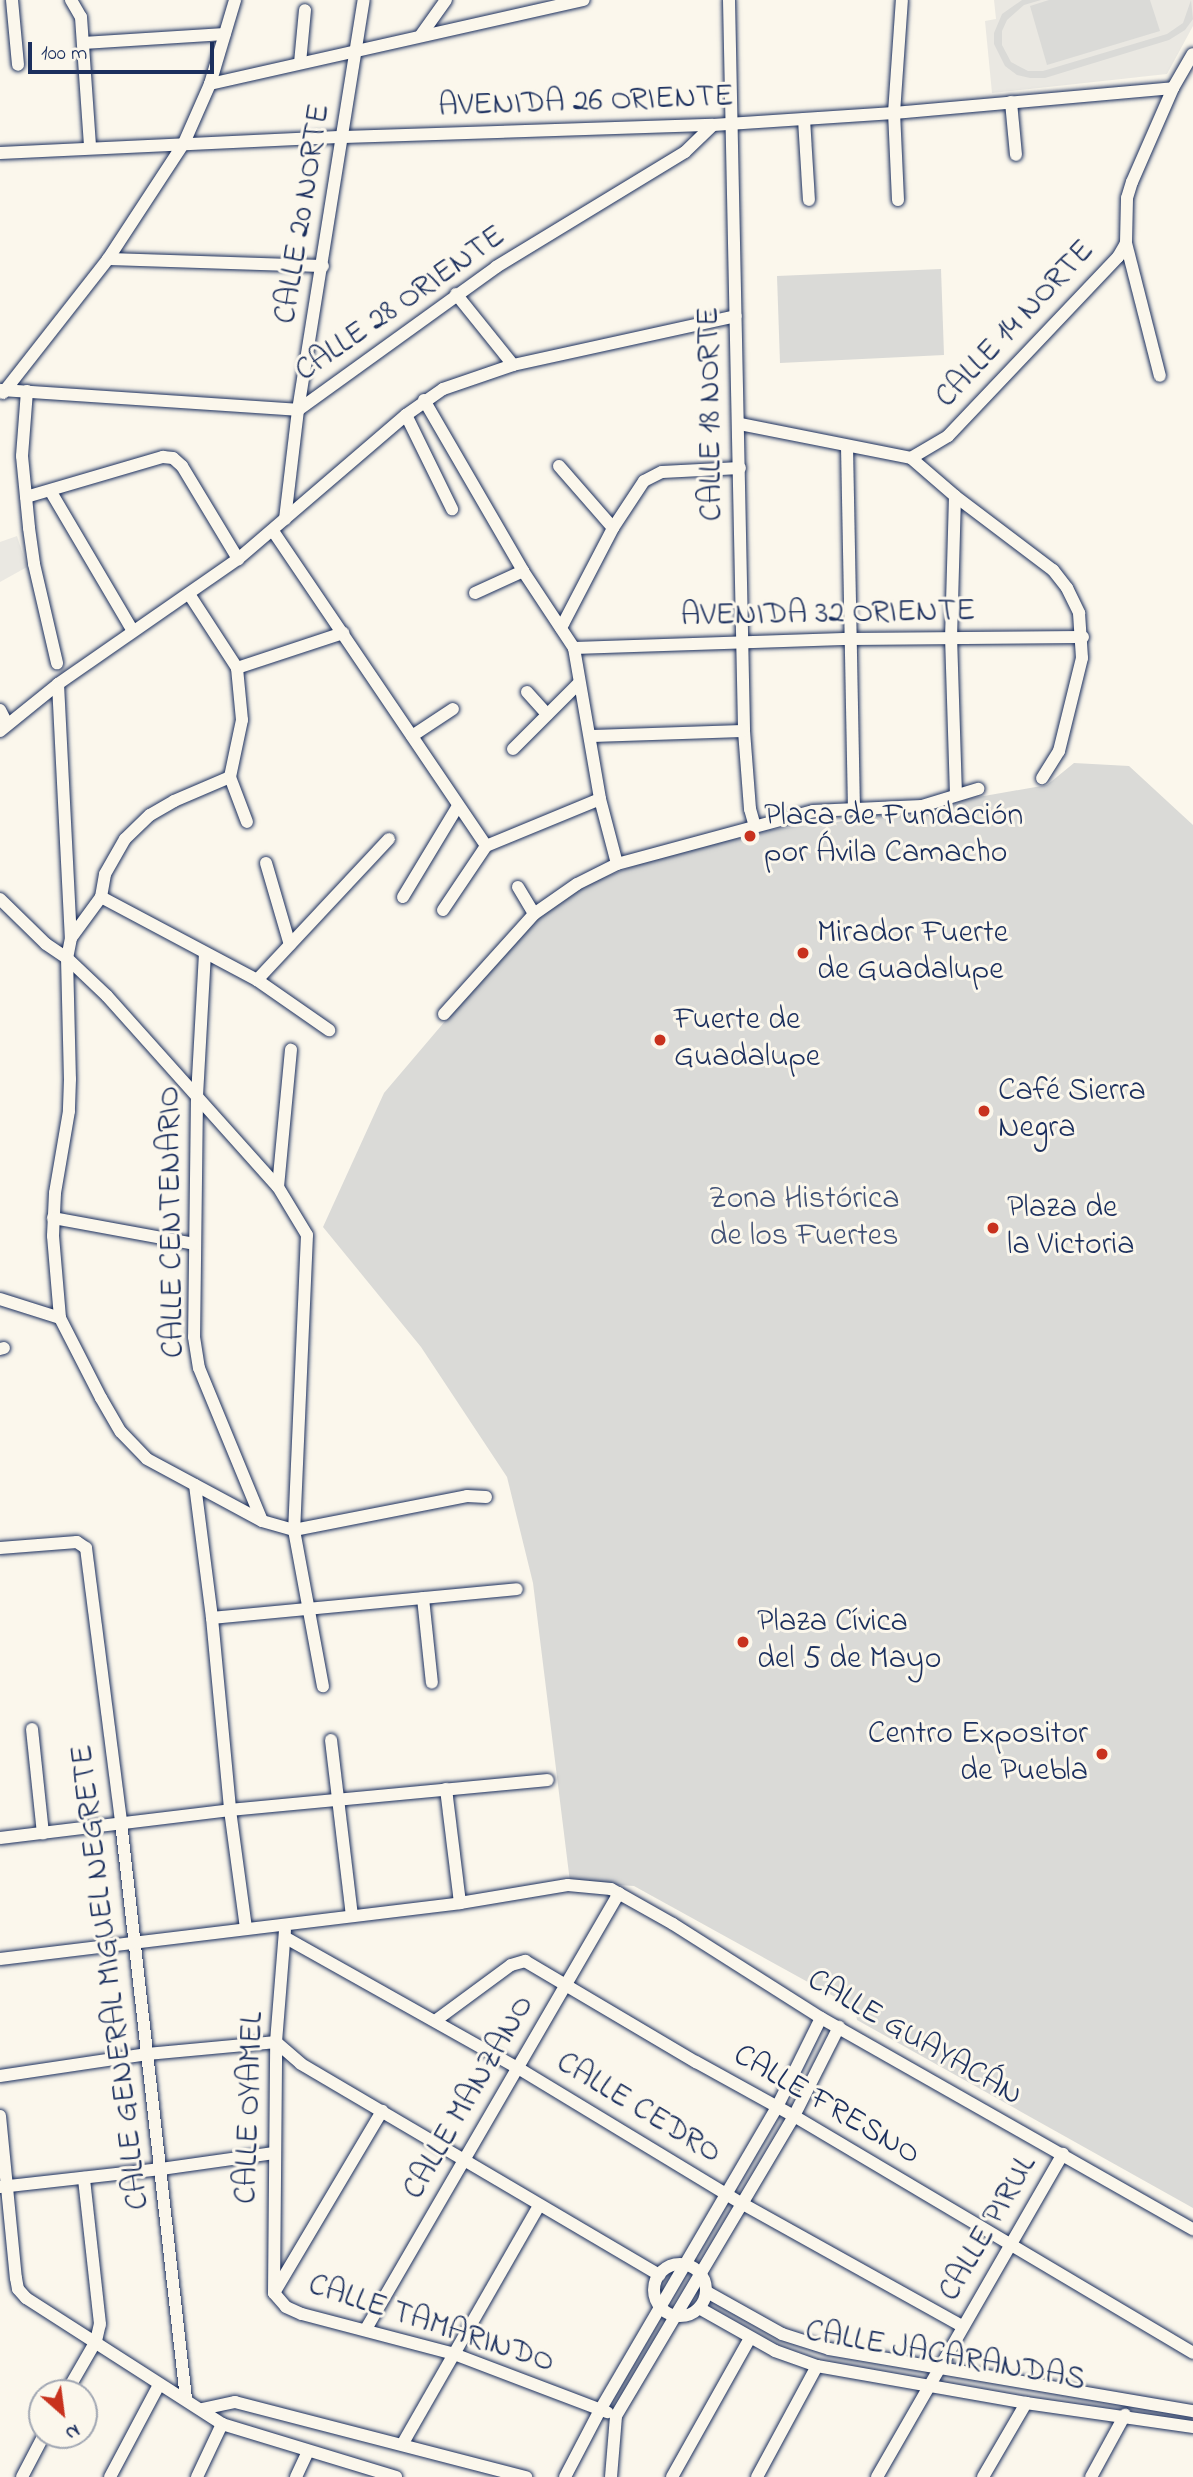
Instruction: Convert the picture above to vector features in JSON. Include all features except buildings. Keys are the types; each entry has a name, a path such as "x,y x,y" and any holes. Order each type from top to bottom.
{"street":[{"path":"12,0 18,65"},
{"path":"71,0 81,17 90,147"},
{"path":"2,392 108,259 184,143 210,84 235,0"},
{"name":"CALLE 20 NORTE","path":"285,519 298,410 365,0"},
{"path":"421,35 446,0"},
{"path":"210,84 356,49 584,0"},
{"name":"CALLE 18 NORTE","path":"729,0 730,123 740,424 744,731 750,809 755,825"},
{"path":"898,200 894,113 902,0"},
{"path":"300,63 305,10"},
{"path":"82,43 225,34"},
{"name":"CALLE 14 NORTE","path":"911,458 948,436 1118,257 1126,243 1127,198 1132,182 1173,89 1193,54"},
{"name":"AVENIDA 26 ORIENTE","path":"0,153 184,143 713,125 894,113 1173,89"},
{"path":"1011,102 1016,155"},
{"path":"804,119 809,200"},
{"name":"CALLE 28 ORIENTE","path":"2,392 27,391 298,410 495,267 685,152 713,125"},
{"path":"1126,243 1160,376"},
{"path":"108,259 323,266"},
{"path":"456,294 513,365"},
{"path":"0,710 4,727 58,684 238,559 424,400 459,381 513,365 736,316"},
{"path":"27,391 22,456 33,564 57,663"},
{"path":"424,400 523,571 574,648 600,799 617,864"},
{"path":"406,415 452,509"},
{"path":"740,424 911,458 955,496 1053,570 1067,588 1079,613 1083,637 1082,658 1059,751 1042,778"},
{"path":"847,446 854,808"},
{"path":"26,497 51,492 163,457 173,458 182,466 238,559"},
{"path":"559,466 613,528"},
{"path":"561,628 613,528 652,475 740,468"},
{"path":"51,492 133,631"},
{"path":"955,496 951,636 956,794"},
{"path":"273,531 486,846"},
{"path":"475,593 523,571"},
{"path":"189,594 237,668 242,720 230,777 247,822"},
{"path":"237,668 343,633"},
{"name":"AVENIDA 32 ORIENTE","path":"574,648 951,636 1083,637"},
{"path":"513,749 579,683"},
{"path":"58,684 71,938 67,958 69,1111 53,1218 60,1318 121,1432 147,1459 262,1521 293,1530 467,1496 486,1497"},
{"path":"527,692 547,714"},
{"path":"412,736 453,709"},
{"path":"591,736 744,731"},
{"path":"71,938 101,897 105,874 125,839 150,815 174,801 230,777"},
{"path":"444,1014 534,914 577,884 617,864 813,811 922,806 940,803 956,794 978,789"},
{"path":"443,911 486,846 600,799"},
{"path":"403,897 458,806"},
{"path":"257,980 389,839"},
{"path":"266,863 290,945"},
{"path":"518,887 534,914"},
{"path":"101,897 257,980 329,1030"},
{"path":"0,899 46,944 67,958 107,996 278,1186 307,1235 293,1530 311,1609 323,1686"},
{"name":"CALLE CENTENARIO","path":"205,953 197,1097 194,1338 199,1368 262,1521"},
{"path":"278,1186 291,1050"},
{"path":"53,1218 194,1244"},
{"path":"0,1299 60,1318"},
{"path":"195,1485 212,1618 230,1810 246,1928"},
{"name":"CALLE GENERAL MIGUEL NEGRETE","path":"0,1548 77,1542 86,1548 121,1822 186,2399"},
{"path":"212,1618 517,1588"},
{"path":"423,1598 432,1682"},
{"path":"32,1729 43,1833"},
{"path":"331,1740 352,1916"},
{"path":"0,1838 230,1810 548,1780"},
{"path":"446,1789 460,1903"},
{"path":"0,1959 460,1903 568,1885 615,1891"},
{"name":"CALLE MANZANO","path":"366,2329 566,1985 615,1891"},
{"name":"CALLE GUAYACÁN","path":"615,1891 821,2018 1193,2229"},
{"name":"CALLE OYAMEL","path":"274,2293 276,2042 286,1938 284,1924"},
{"name":"CALLE CEDRO","path":"286,1938 518,2068 741,2203 962,2326"},
{"name":"CALLE FRESNO","path":"435,2021 518,1961 525,1961 794,2116 1193,2353"},
{"path":"565,2477 600,2410 777,2107 821,2018"},
{"path":"611,2477 616,2416 794,2116 839,2027"},
{"path":"0,2076 147,2054 276,2042 290,2057 659,2275"},
{"path":"274,2293 382,2112"},
{"path":"0,2116 4,2186 18,2289 26,2298 222,2424 390,2476"},
{"path":"4,2186 161,2169 274,2152"},
{"name":"CALLE PIRUL","path":"877,2477 1063,2154"},
{"path":"74,2379 96,2341 100,2324 84,2178"},
{"path":"403,2443 539,2206"},
{"path":"684,2264 701,2273 706,2292 699,2308 688,2315 676,2316 660,2307 654,2288 659,2275 673,2265 684,2264"},
{"name":"CALLE JACARANDAS","path":"706,2292 782,2334 829,2349 1193,2411"},
{"name":"CALLE TAMARINDO","path":"274,2293 286,2307 302,2314 454,2354 616,2416"},
{"name":"CALLE JACARANDAS","path":"699,2308 775,2351 817,2366 1026,2403 1170,2421 1193,2427"},
{"path":"775,2351 782,2334"},
{"path":"672,2477 750,2338"},
{"path":"757,2477 817,2366"},
{"path":"110,2477 159,2385"},
{"path":"1077,2409 1082,2392"},
{"path":"202,2409 236,2402 403,2443 526,2477"},
{"path":"983,2477 1026,2403"},
{"path":"1170,2421 1175,2408"},
{"path":"1091,2477 1125,2415"},
{"path":"197,2477 222,2424"},
{"path":"22,2477 37,2449"},
{"path":"296,2477 308,2451"}],"shaded area":[{"path":"994,0 1193,0 1193,26 1167,74 992,93 985,21 996,19"},
{"path":"17,536 27,567 0,582 0,542"}],"green space":[{"path":"1022,0 1041,0 1024,5 1007,20 1002,31 1002,45 1011,62 1028,71 1043,71 1167,34 1183,23 1191,0 1193,19 1185,30 1169,40 1045,78 1030,78 1017,75 1005,66 994,44 994,33 1002,14"},
{"path":"1049,0 1150,0 1160,31 1047,65 1030,6"},
{"path":"941,269 944,355 780,363 777,276"},
{"name":"Zona Histórica de los Fuertes","path":"1074,763 1129,766 1193,825 1193,2208 857,2020 855,2008 634,1886 570,1882 533,1583 507,1477 421,1347 323,1227 384,1093 531,920 589,883 660,856 739,833 837,822 1047,785"}],"place":[{"name":"Placa de Fundación por Ávila Camacho","path":"750,836"},
{"name":"Mirador Fuerte de Guadalupe","path":"803,953"},
{"name":"Fuerte de Guadalupe","path":"660,1040"},
{"name":"Café Sierra Negra","path":"984,1111"},
{"name":"Plaza de la Victoria","path":"993,1228"},
{"name":"Plaza Cívica del 5 de Mayo","path":"743,1642"},
{"name":"Centro Expositor de Puebla","path":"1102,1754"}]}
